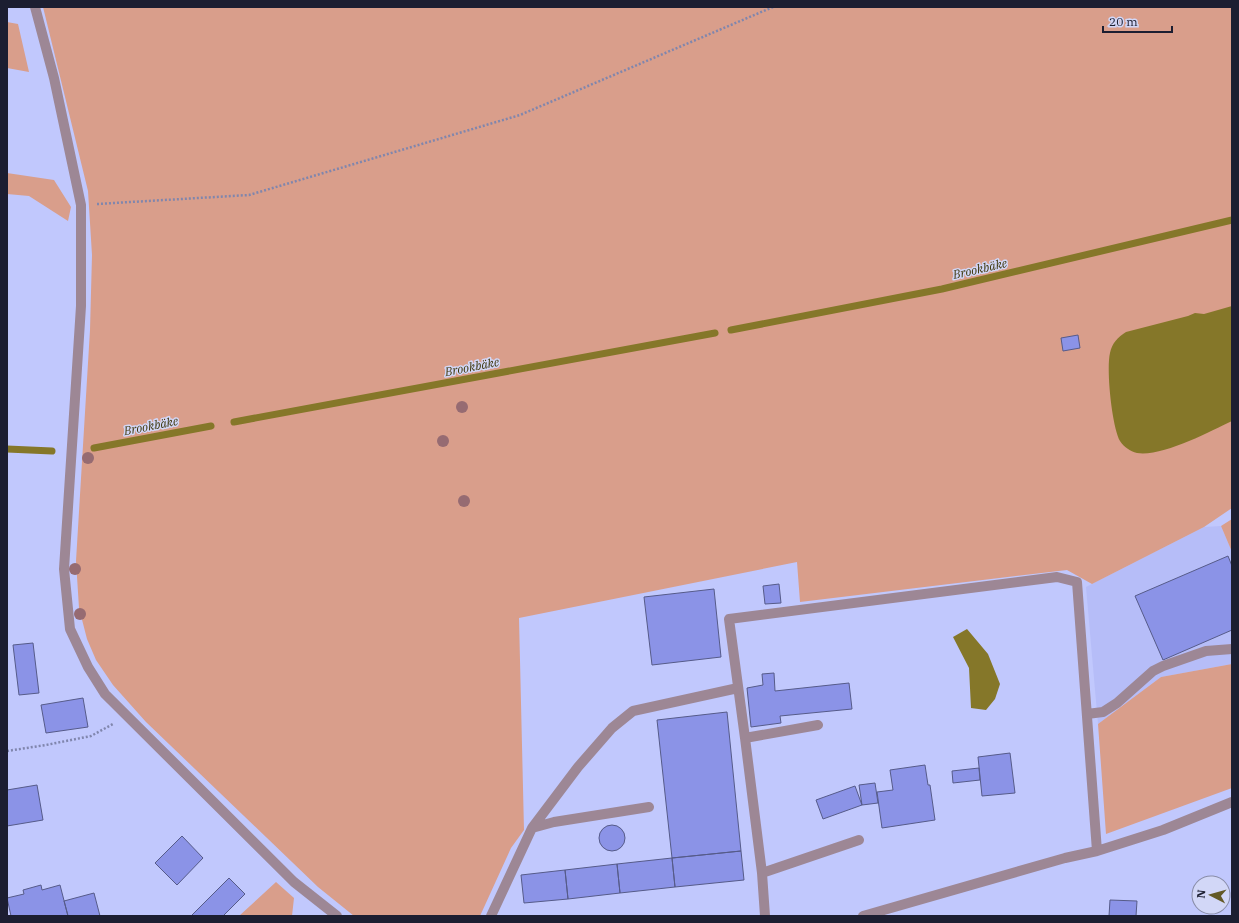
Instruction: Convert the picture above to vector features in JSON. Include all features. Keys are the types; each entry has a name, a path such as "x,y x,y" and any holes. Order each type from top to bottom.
{"street":[{"path":"35,7 54,78 81,205 82,306 64,569 70,629 88,667 105,694 294,882 337,916"},
{"path":"765,916 762,873 729,619 1057,577 1077,582 1097,851"},
{"path":"1087,714 1103,712 1117,703 1153,671 1163,666 1206,651 1232,649"},
{"path":"491,916 532,828 578,767 612,728 633,711 738,688"},
{"path":"745,738 818,725"},
{"path":"863,916 1065,858 1097,851 1163,830 1232,802"},
{"path":"532,828 554,822 649,806"},
{"path":"762,873 859,840"}],"path":[{"path":"81,205 249,195 520,116 773,7"},
{"path":"7,751 91,736 128,717"}],"shaded area":[{"path":"43,7 1232,7 1232,508 1204,527 1092,584 1067,570 800,602 797,562 519,618 524,830 511,848 480,916 354,916 318,887 146,722 113,685 96,660 87,639 79,608 76,561 90,330 92,255 88,191"},
{"path":"7,22 18,24 29,72 7,68"},
{"path":"7,173 54,180 71,207 68,221 29,196 7,194"},
{"path":"1232,306 1232,421 1185,443 1159,451 1137,453 1123,445 1114,424 1110,398 1109,361 1112,346 1120,336 1126,332 1195,313 1204,314"},
{"path":"1232,519 1232,552 1221,526"},
{"path":"1221,526 1232,552 1232,664 1161,677 1098,724 1086,587 1204,527"},
{"path":"967,629 988,654 1000,684 995,699 986,710 971,708 969,668 953,637"},
{"path":"1232,664 1232,788 1106,834 1098,724 1161,677"},
{"path":"276,882 294,898 292,916 239,916"}],"building":[{"path":"1078,335 1080,348 1063,351 1061,338"},
{"path":"1228,556 1232,566 1232,630 1163,660 1135,596"},
{"path":"779,584 781,603 765,604 763,586"},
{"path":"714,589 721,657 652,665 644,597"},
{"path":"33,643 39,693 19,695 13,645"},
{"path":"774,673 775,691 849,683 852,709 780,716 781,723 751,727 747,688 763,685 762,674"},
{"path":"83,698 88,727 46,733 41,705"},
{"path":"727,712 741,851 672,858 657,720"},
{"path":"1010,753 1015,793 982,796 978,757"},
{"path":"925,765 928,785 930,785 935,820 882,828 877,792 893,790 890,770"},
{"path":"979,768 980,780 953,783 952,771"},
{"path":"875,783 878,803 862,805 859,785"},
{"path":"37,785 43,820 7,826 7,790"},
{"path":"855,786 862,805 823,819 816,800"},
{"path":"612,825 621,829 625,838 621,847 612,851 603,847 599,838 603,829"},
{"path":"182,836 203,858 177,885 155,863"},
{"path":"741,851 744,880 675,887 672,858"},
{"path":"672,858 675,887 620,893 617,864"},
{"path":"617,864 620,893 568,899 565,870"},
{"path":"565,870 568,899 524,903 521,875"},
{"path":"229,878 245,894 223,916 191,916"},
{"path":"41,885 42,890 60,885 68,916 11,916 7,898 24,894 23,890"},
{"path":"94,893 100,916 68,916 64,901"},
{"path":"1110,900 1137,901 1136,916 1109,916"}],"waterway":[{"name":"Brookbäke","path":"731,330 942,289 1232,220"},
{"name":"Brookbäke","path":"234,422 715,333"},
{"name":"Brookbäke","path":"94,448 211,426"},
{"name":"Brookbäke","path":"7,449 52,451"}]}
